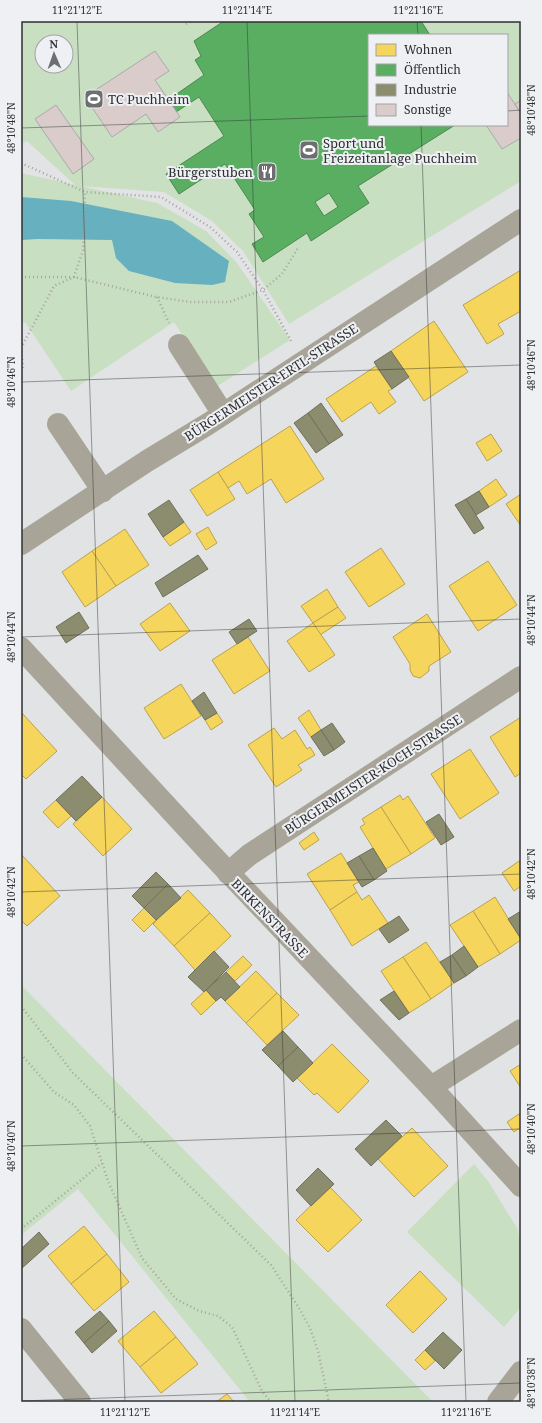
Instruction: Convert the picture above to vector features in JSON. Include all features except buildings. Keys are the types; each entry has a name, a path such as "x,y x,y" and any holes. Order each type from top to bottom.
{"street":[{"name":"BÜRGERMEISTER-ERTL-STRASSE","path":"21,544 521,220"},
{"path":"179,345 223,414"},
{"path":"58,424 103,491"},
{"name":"BIRKENSTRASSE","path":"21,648 228,874 431,1087 521,1186"},
{"name":"BÜRGERMEISTER-KOCH-STRASSE","path":"228,874 249,855 521,677"},
{"path":"431,1087 521,1030"},
{"path":"21,1329 80,1402"},
{"path":"498,1402 521,1372"}],"path":[{"path":"186,24 192,21"},
{"path":"21,163 85,192 160,197 210,227 237,252 263,290 288,337 305,361"},
{"path":"23,368 22,348 54,286 74,277 83,250 85,192"},
{"path":"21,277 74,277 156,297 190,302 229,302 263,290 282,274 298,248"},
{"path":"21,1006 73,1073 271,1265 310,1328 318,1351 329,1402"},
{"path":"21,1054 54,1092 74,1105 90,1126 108,1181 142,1258 176,1299 199,1311 218,1316 232,1328 262,1391 271,1402"},
{"path":"21,1228 102,1163"}],"green space":[{"path":"21,21 521,21 521,181 289,324 243,251 212,221 164,192 80,186 157,203 206,231 237,263 290,340 216,387 174,322 71,391 25,322 21,324 21,173 75,185 27,141 21,144"},
{"path":"21,985 433,1402 250,1402 78,1189 21,1235"},
{"path":"474,1164 488,1181 517,1228 521,1242 521,1307 504,1327 407,1232"}],"water":[{"path":"21,197 71,201 172,221 229,261 225,282 212,285 175,283 129,271 116,258 112,240 21,240"}],"place":[{"name":"TC Puchheim","path":"94,99"},
{"name":"Sport und Freizeitanlage Puchheim","path":"309,150"},
{"name":"Bürgerstuben","path":"267,172"}]}
